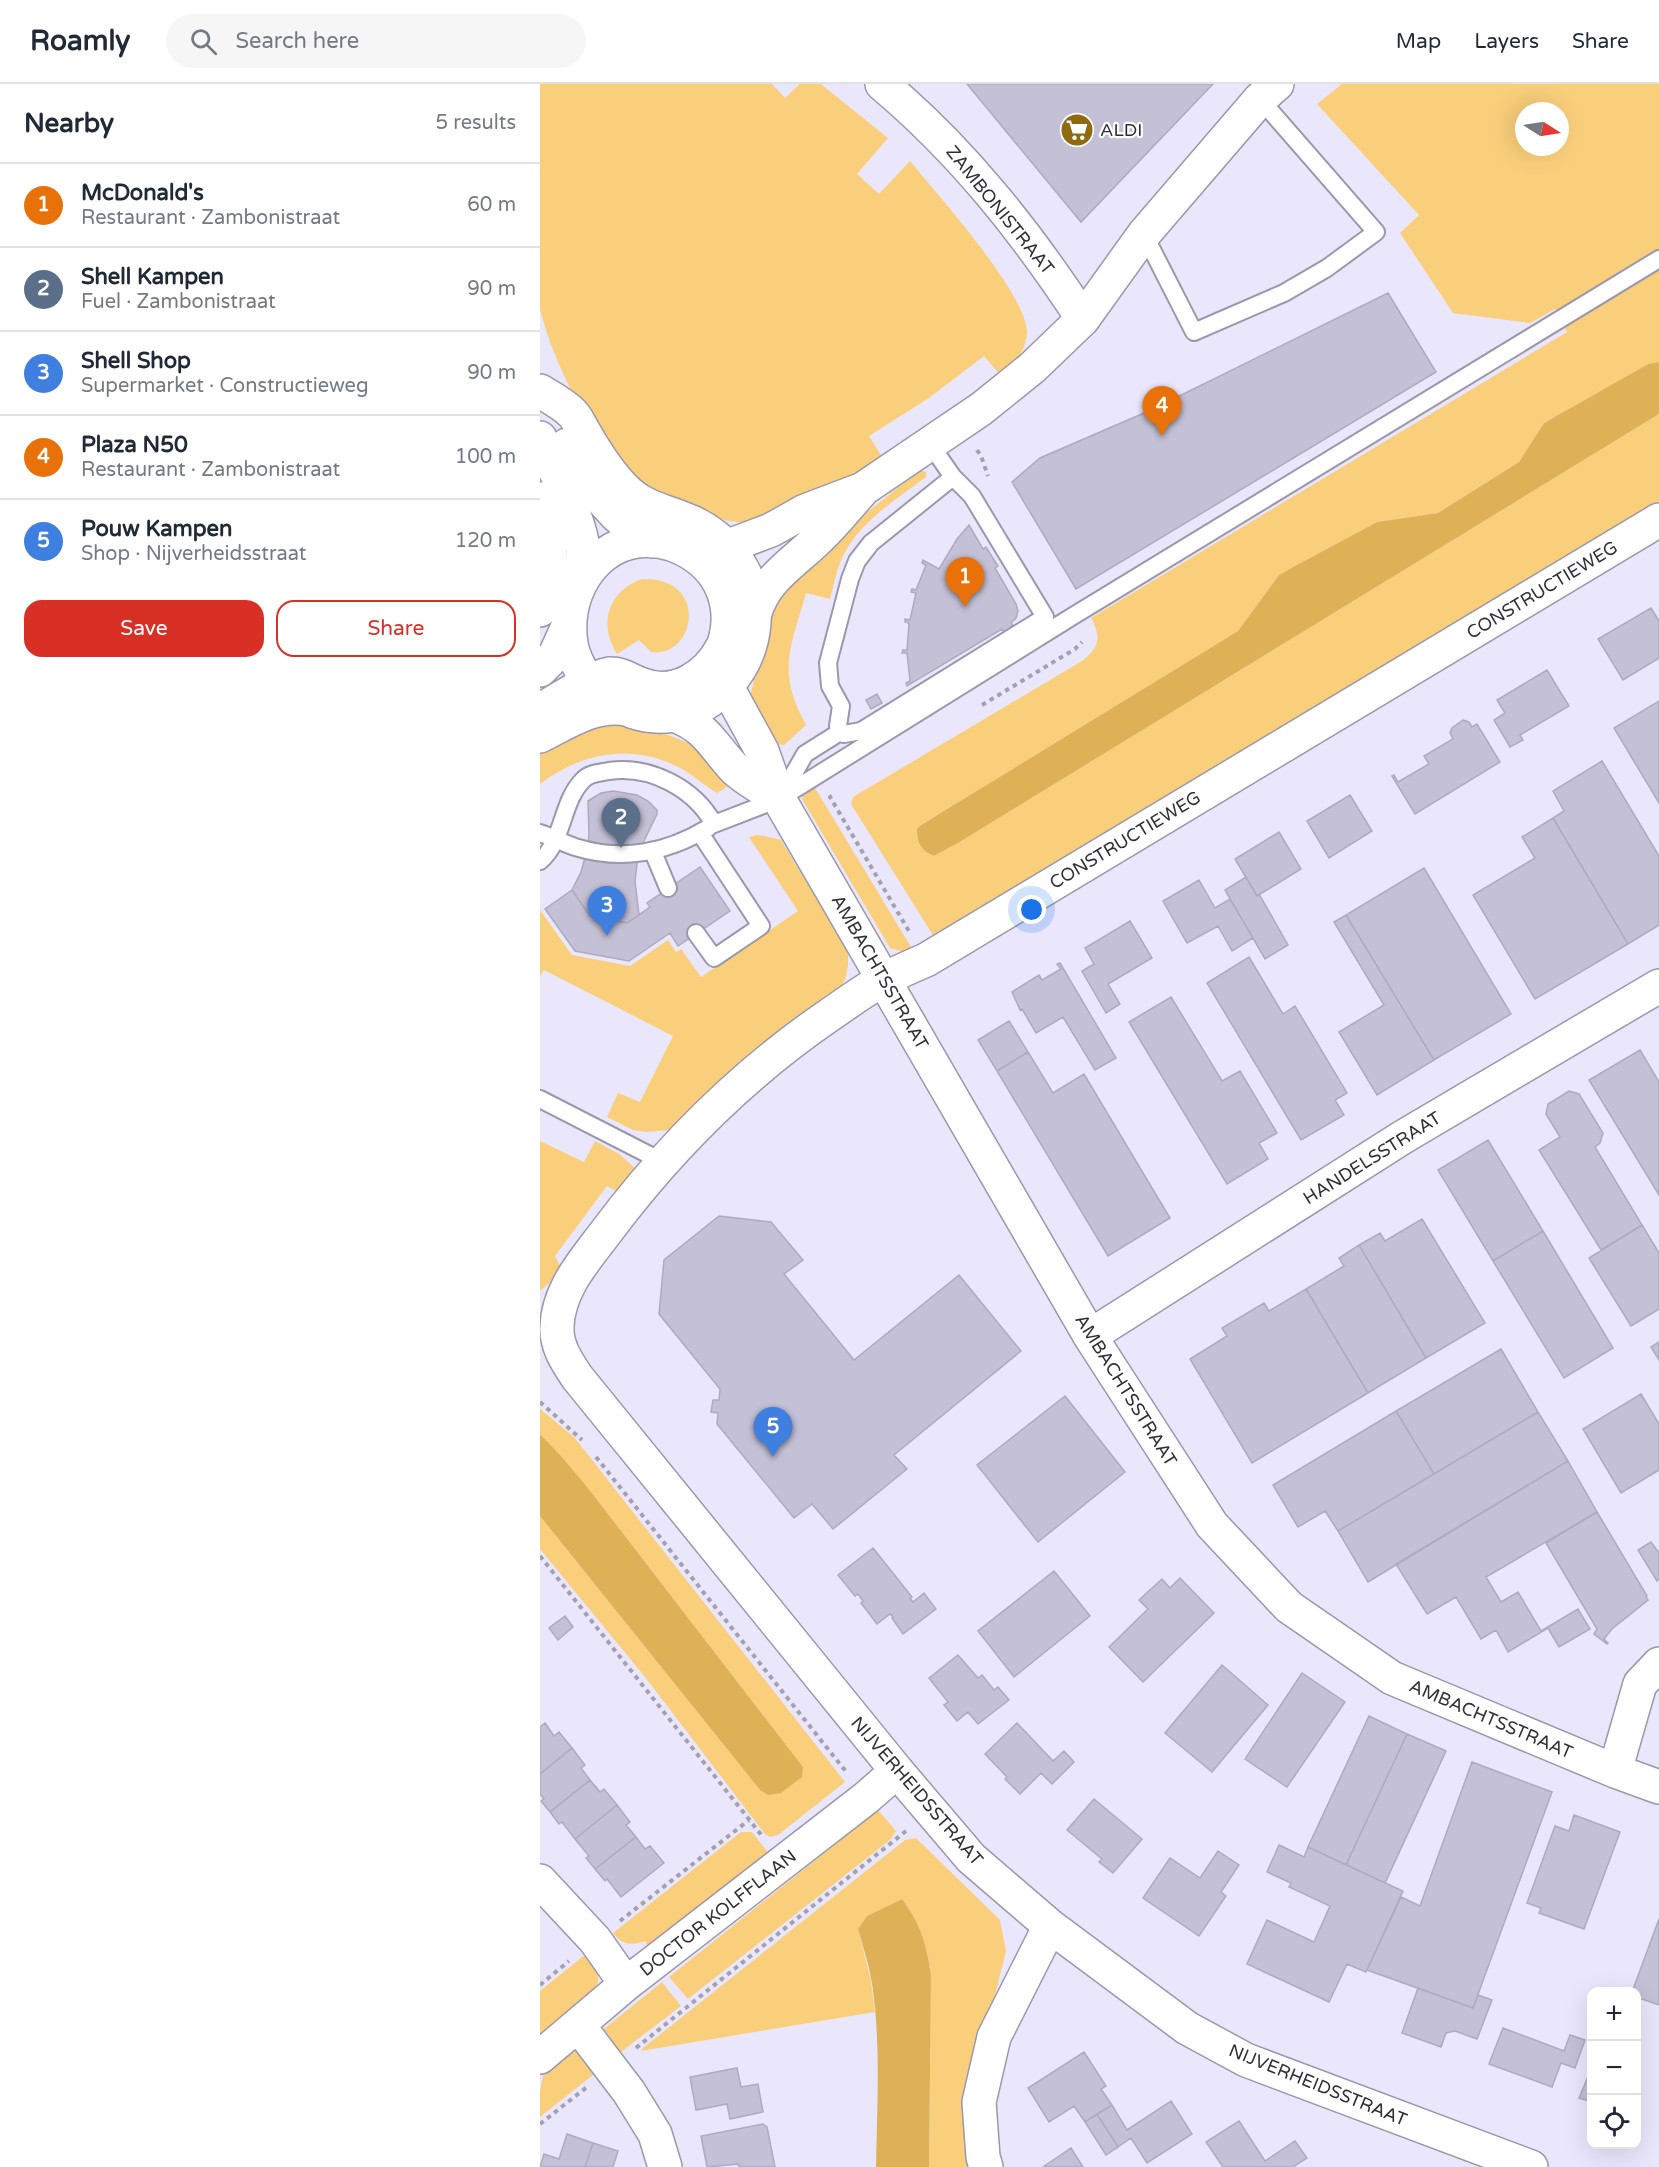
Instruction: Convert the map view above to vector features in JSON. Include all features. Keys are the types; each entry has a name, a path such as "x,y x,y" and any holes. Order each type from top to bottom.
{"street":[{"name":"ZAMBONISTRAAT","path":"882,84 940,138 980,180 1044,261 1083,319"},
{"path":"688,551 726,547 771,530 805,511 863,489 981,409 1032,368 1083,319 1144,234 1268,91"},
{"path":"540,391 572,412 602,459 628,492 644,504 701,526 726,547 747,577 755,613"},
{"path":"540,402 600,497 625,525 652,541"},
{"path":"540,438 562,487 581,539 583,556 581,581"},
{"path":"540,736 587,713 604,708 616,707 643,714 675,715 703,705 727,687 746,658 753,636 755,613 766,586 822,536 863,489"},
{"path":"540,499 550,533 551,545 550,569 543,601"},
{"name":"CONSTRUCTIEWEG","path":"557,1329 559,1312 568,1285 633,1196 710,1113 770,1059 807,1031 885,979 926,960 1659,520"},
{"path":"540,711 590,682 601,676 614,674 648,686 667,688 677,686 694,680 718,655 726,636 728,615 722,589 710,569 688,551 666,543 652,541 630,543 611,550 595,562 581,581 572,601 569,624 572,649 581,670 590,682 608,698 627,709"},
{"path":"540,670 555,655 569,624"},
{"name":"AMBACHTSSTRAAT","path":"723,646 722,666 727,687 762,751 779,800 885,979 1090,1336 1212,1525 1289,1607 1392,1678 1615,1771 1659,1787"},
{"name":"AMBACHTSSTRAAT","path":"675,715 704,732 734,768 779,800"},
{"name":"HANDELSSTRAAT","path":"1090,1336 1404,1137 1659,986"},
{"name":"NIJVERHEIDSSTRAAT","path":"557,1329 559,1344 577,1377 897,1771 971,1858 1050,1926 1187,2028 1246,2060 1531,2167"},
{"path":"1615,1771 1640,1684 1659,1664"},
{"name":"DOCTOR KOLFFLAAN","path":"540,2057 626,1984 866,1798 897,1771"},
{"path":"540,1881 595,1940 626,1984"},
{"path":"986,2167 983,2157 979,2102 994,2037 1050,1926"},
{"path":"578,2025 629,2092 655,2134 665,2167"}],"lane":[{"path":"1144,234 1194,332 1284,293 1327,268 1376,232 1268,91"},
{"path":"548,836 594,852 635,855 653,852 687,840 707,828 779,800 1073,616 1659,259"},
{"path":"840,732 849,735 861,731 1046,616 972,496 952,477 930,444"},
{"path":"840,732 838,726 841,706 830,686 828,663 850,579 857,561 871,543 952,477"},
{"path":"779,800 805,754 840,732"},
{"path":"540,861 548,852 548,836 584,778 595,773 613,771 640,772 667,780 683,789 697,801 707,828 760,926 714,958 696,933"},
{"path":"653,852 668,888"},
{"path":"540,1099 663,1162"}],"path":[{"path":"959,424 981,456 990,482"},
{"path":"830,797 926,960"},
{"path":"540,1402 581,1438 588,1448"},
{"path":"596,1457 866,1798 886,1805 909,1829 631,2052"},
{"path":"540,1556 782,1862"},
{"path":"540,1985 749,1820"},
{"path":"540,2124 593,2083"}],"shaded area":[{"path":"540,84 772,84 785,98 800,84 821,84 888,138 857,174 879,194 910,161 979,245 1013,295 1024,317 1027,334 1021,353 1000,375 984,356 929,398 869,436 882,457 817,496 783,512 748,522 734,522 683,504 660,492 638,478 618,461 599,436 577,402 559,365 545,327 540,309"},
{"path":"1342,84 1659,84 1659,362 1648,364 1544,423 1519,462 1438,513 1377,522 1279,575 1238,631 921,825 917,838 923,850 934,856 958,843 1659,414 1659,501 934,937 851,804 853,797 1082,661 1097,642 1097,631 1091,618 1567,332 1555,309 1530,323 1453,313 1400,233 1419,215 1317,104"},
{"path":"1659,362 1659,414 958,843 934,856 921,846 917,829 921,825 1238,631 1279,575 1377,522 1438,513 1519,462 1544,423 1648,364"},
{"path":"920,470 926,472 926,477 880,511 851,542 839,564 830,599 806,593 791,644 789,674 791,689 806,725 784,745 774,744 753,708 751,692 772,610 820,550"},
{"path":"642,579 664,582 679,591 687,603 689,617 686,631 678,643 666,651 651,652 639,640 617,654 608,631 610,610 614,600 621,592 630,584"},
{"path":"620,724 651,728 693,745 726,780 727,787 717,793 674,765 639,754 621,753 604,755 571,765 540,784 540,746 581,729"},
{"path":"811,786 815,788 914,952 911,954 890,948 802,799 804,792"},
{"path":"757,835 781,840 848,950 845,980 840,988 796,1017 760,1046 724,1077 670,1130 646,1132 633,1130 607,1117 618,1093 640,1102 673,1036 544,970 540,976 540,910 572,955 630,966 668,940 676,952 681,949 701,977 798,911 749,837"},
{"path":"540,1141 584,1162 595,1141 619,1154 635,1168 616,1191 607,1186 555,1256 560,1266 549,1283 540,1291"},
{"path":"540,1409 574,1437 845,1782 778,1835 770,1837 765,1834 645,1677 540,1549 540,1516 760,1790 801,1777 803,1767 588,1488 540,1434"},
{"path":"540,1434 588,1488 803,1767 802,1777 781,1793 768,1795 760,1790 540,1516"},
{"path":"878,1810 896,1831 891,1839 688,1999 669,1977"},
{"path":"741,1832 752,1832 770,1855 650,1949 645,1941 635,1944 627,1943 613,1933"},
{"path":"916,1838 1000,1920 1006,1951 981,2051 972,2167 929,2167 931,1975 922,1934 902,1899 867,1916 858,1929 871,1981 875,2012 641,2051 905,1840"},
{"path":"902,1899 922,1934 931,1975 929,2167 876,2167 877,2028 871,1976 858,1929 867,1916"},
{"path":"586,1954 593,1962 597,1972 596,1987 583,2002 540,2036 540,1991"},
{"path":"662,1982 681,2006 617,2055 599,2033"},
{"path":"580,2047 598,2071 540,2117 540,2091 543,2076"}],"building":[{"path":"967,84 1213,84 1081,222"},
{"path":"1388,293 1436,372 1076,589 1012,482 1040,458 1151,410"},
{"path":"969,525 983,549 986,547 998,566 995,568 1016,604 1018,611 1011,623 1013,626 1004,632 1002,629 907,686 906,683 910,681 907,653 902,653 903,650 907,650 909,623 905,622 905,619 910,620 916,593 911,592 912,589 916,590 926,565 922,563 923,560 939,569 957,539"},
{"path":"1651,608 1659,621 1659,658 1623,680 1598,639"},
{"path":"1547,670 1569,706 1520,735 1523,740 1510,747 1494,720 1505,713 1497,700"},
{"path":"877,694 882,703 871,709 866,700"},
{"path":"1659,701 1659,803 1614,728"},
{"path":"1463,720 1469,722 1472,727 1477,724 1500,762 1415,814 1392,776 1394,775 1398,782 1429,764 1424,756 1453,739 1450,733 1452,728"},
{"path":"1602,761 1659,856 1659,925 1628,944 1553,818 1564,811 1553,791"},
{"path":"613,791 637,795 657,810 641,847 637,864 635,881 639,915 627,923 590,916 572,890 581,872 587,850 588,801 601,793"},
{"path":"1350,795 1372,831 1329,858 1307,821"},
{"path":"1553,818 1628,944 1535,999 1473,895 1535,858 1522,837"},
{"path":"1279,832 1301,869 1257,896 1235,859"},
{"path":"700,867 730,911 678,946 670,933 629,961 575,951 545,909 572,890 590,916 627,923 650,907 647,903"},
{"path":"1424,868 1511,1014 1434,1060 1346,915"},
{"path":"1246,877 1257,896 1259,894 1288,945 1265,959 1225,890"},
{"path":"1199,880 1215,908 1230,899 1253,938 1232,951 1218,926 1187,943 1163,901"},
{"path":"1346,915 1434,1060 1377,1095 1339,1032 1384,1005 1334,922"},
{"path":"1130,921 1152,958 1108,984 1120,1004 1106,1013 1082,971 1094,964 1085,948"},
{"path":"1249,957 1283,1014 1295,1006 1347,1093 1335,1100 1344,1115 1301,1140 1207,983"},
{"path":"1060,963 1116,1058 1095,1070 1063,1017 1036,1033 1022,1009 1020,1010 1012,992 1039,975 1042,980 1061,969 1057,964"},
{"path":"1171,997 1222,1081 1240,1071 1277,1133 1259,1143 1268,1159 1227,1184 1129,1022"},
{"path":"1009,1021 1028,1052 997,1071 978,1040"},
{"path":"1640,1050 1659,1082 1659,1195 1589,1080"},
{"path":"1028,1052 1053,1093 1084,1074 1170,1218 1108,1256 997,1071"},
{"path":"1569,1091 1579,1094 1603,1133 1600,1143 1595,1147 1642,1225 1601,1250 1539,1150 1560,1137 1546,1114 1548,1104"},
{"path":"1488,1140 1543,1231 1493,1261 1438,1170"},
{"path":"719,1216 771,1222 803,1260 784,1274 854,1360 959,1275 1021,1351 894,1455 907,1469 833,1529 812,1504 794,1518 717,1424 718,1413 711,1412 713,1400 719,1400 720,1389 659,1314 664,1260"},
{"path":"1422,1219 1485,1323 1426,1358 1359,1245 1380,1233 1385,1241"},
{"path":"1642,1225 1659,1253 1659,1309 1631,1326 1589,1258"},
{"path":"1543,1231 1613,1348 1564,1378 1493,1261"},
{"path":"1359,1245 1426,1358 1368,1393 1306,1289 1344,1266 1339,1258"},
{"path":"1306,1289 1368,1393 1252,1463 1190,1359 1227,1336 1222,1328 1264,1303 1269,1311"},
{"path":"1659,1342 1659,1360 1651,1347"},
{"path":"1501,1349 1538,1412 1434,1474 1396,1411"},
{"path":"1641,1394 1659,1424 1659,1470 1621,1493 1583,1429"},
{"path":"1065,1396 1125,1472 1038,1542 977,1465"},
{"path":"1396,1411 1434,1474 1338,1531 1325,1511 1298,1527 1273,1485"},
{"path":"1538,1412 1568,1461 1368,1582 1338,1531"},
{"path":"1568,1461 1597,1512 1486,1577 1501,1602 1518,1592 1541,1631 1578,1609 1590,1629 1559,1647 1548,1628 1508,1652 1496,1630 1481,1639 1456,1597 1427,1614 1396,1564"},
{"path":"1597,1512 1648,1600 1612,1629 1604,1639 1607,1644 1594,1634 1597,1629 1546,1543"},
{"path":"1651,1542 1659,1553 1659,1579 1657,1581 1638,1550"},
{"path":"873,1548 912,1597 910,1598 913,1602 924,1593 936,1609 903,1634 890,1614 877,1624 861,1603 863,1601 858,1594 855,1596 838,1575"},
{"path":"1054,1571 1090,1616 1014,1677 978,1631"},
{"path":"1180,1578 1214,1613 1143,1682 1109,1647 1148,1609 1139,1600 1162,1579 1170,1588"},
{"path":"565,1616 573,1627 558,1640 549,1628"},
{"path":"958,1655 978,1678 982,1675 994,1690 998,1687 1009,1700 978,1724 968,1712 957,1721 944,1705 948,1702 929,1678"},
{"path":"1222,1665 1268,1705 1212,1772 1165,1733"},
{"path":"1302,1673 1345,1702 1287,1787 1245,1759"},
{"path":"1369,1716 1407,1734 1346,1865 1308,1847"},
{"path":"545,1723 554,1736 559,1732 572,1748 540,1774 540,1727"},
{"path":"1017,1723 1053,1761 1064,1751 1074,1762 1052,1784 1041,1773 1020,1794 985,1754"},
{"path":"1407,1734 1446,1751 1385,1883 1346,1865"},
{"path":"572,1748 585,1765 581,1768 590,1780 550,1812 541,1801 544,1799 540,1794 540,1774"},
{"path":"1472,1762 1552,1792 1473,2008 1367,1970 1401,1897 1420,1906"},
{"path":"590,1780 600,1792 604,1789 617,1805 575,1839 562,1822 559,1824 550,1812"},
{"path":"1094,1799 1142,1839 1113,1873 1099,1862 1102,1859 1067,1830"},
{"path":"617,1805 630,1822 626,1825 636,1837 595,1869 586,1858 589,1856 575,1839"},
{"path":"1574,1815 1620,1832 1584,1929 1539,1913 1541,1908 1527,1903 1555,1826 1569,1831"},
{"path":"636,1837 645,1849 650,1846 664,1863 621,1897 607,1879 605,1881 595,1869"},
{"path":"1279,1845 1304,1857 1308,1847 1403,1891 1366,1972 1347,1964 1329,2002 1247,1964 1267,1920 1314,1942 1330,1906 1289,1887 1291,1883 1267,1872"},
{"path":"1218,1851 1239,1865 1221,1892 1226,1896 1199,1936 1143,1898 1170,1858 1200,1878"},
{"path":"1659,1919 1659,2005 1641,1999 1641,1987 1634,1987"},
{"path":"1418,1988 1473,2008 1478,1995 1492,2000 1477,2039 1455,2031 1446,2033 1441,2047 1402,2033"},
{"path":"1503,2028 1564,2051 1570,2035 1585,2040 1575,2068 1561,2063 1552,2087 1489,2064"},
{"path":"1084,2052 1106,2086 1101,2089 1112,2105 1085,2122 1074,2106 1049,2122 1028,2088"},
{"path":"737,2068 741,2087 758,2084 763,2112 730,2119 727,2104 696,2110 690,2077"},
{"path":"1587,2079 1587,2100 1579,2098"},
{"path":"1171,2101 1192,2134 1147,2163 1131,2138 1118,2147 1097,2114 1112,2105 1127,2130"},
{"path":"1097,2114 1118,2147 1106,2155 1085,2122"},
{"path":"1239,2121 1265,2161 1295,2141 1307,2158 1293,2167 1223,2167 1206,2142"},
{"path":"763,2124 767,2127 775,2167 739,2167 738,2164 707,2167 701,2136"},
{"path":"567,2134 593,2143 585,2167 540,2167 544,2154 559,2159"},
{"path":"593,2143 618,2151 613,2167 585,2167"},
{"path":"1071,2148 1083,2167 1043,2167"}],"place":[{"name":"ALDI","path":"1077,130"},
{"name":"Plaza N50","path":"1162,436"},
{"name":"McDonald's","path":"965,607"},
{"name":"Shell Kampen","path":"621,848"},
{"name":"Shell Shop","path":"607,936"},
{"name":"Pouw Kampen","path":"773,1457"}]}
